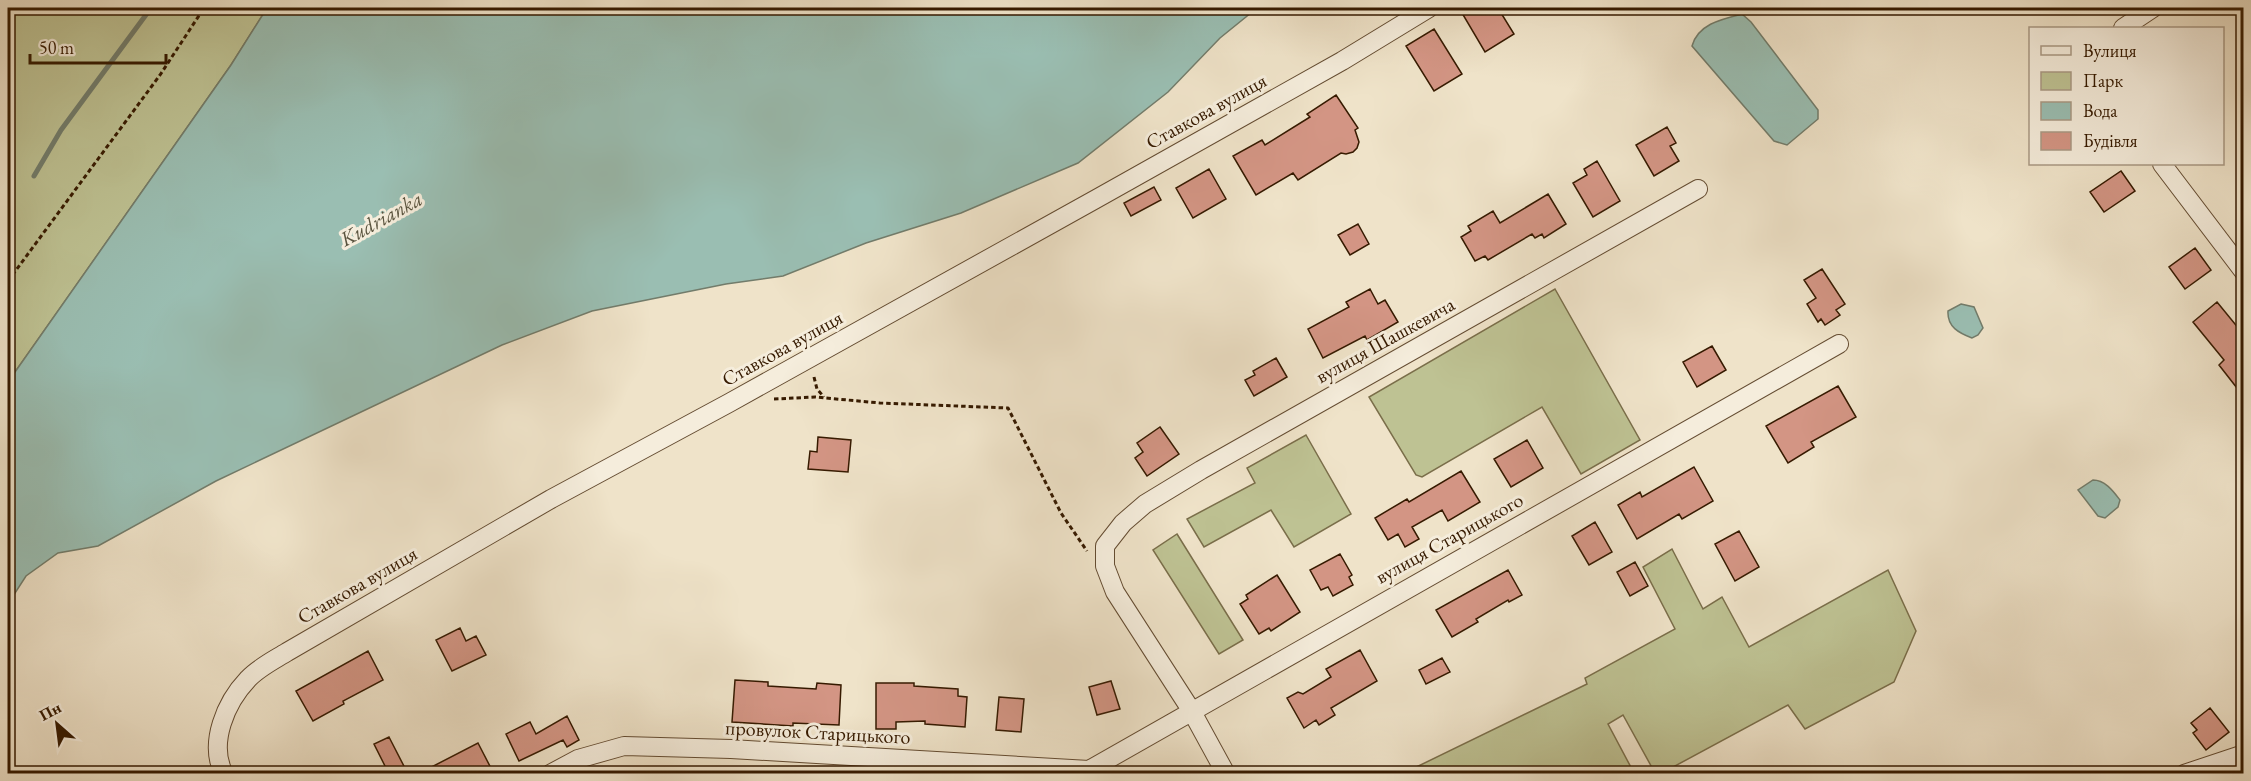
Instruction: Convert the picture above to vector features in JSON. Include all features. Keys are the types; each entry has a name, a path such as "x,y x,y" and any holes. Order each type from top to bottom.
{"street":[{"name":"Ставкова вулиця","path":"224,774 220,766 219,736 227,705 249,678 287,652 551,499 729,403 1342,61 1429,8"},
{"path":"2124,27 2153,8"},
{"path":"2163,165 2244,272"},
{"name":"вулиця Шашкевича","path":"1098,552 1123,523 1145,504 1201,470 1698,189"},
{"name":"вулиця Старицького","path":"1085,772 1839,344"},
{"path":"1098,552 1115,592 1191,710 1226,774"},
{"name":"провулок Старицького","path":"550,774 578,759 624,746 731,749 1085,772"},
{"path":"2184,774 2244,754"}],"path":[{"path":"8,281 160,75 204,8"},
{"path":"814,355 813,378 817,389 825,399"},
{"path":"763,400 814,397 1008,408 1061,513 1098,552"}],"green space":[{"path":"8,8 267,8 231,65 8,382"},
{"path":"1555,289 1640,440 1581,474 1542,407 1422,477 1416,475 1369,397"},
{"path":"1306,435 1351,514 1294,547 1271,510 1204,547 1187,519 1255,483 1247,468"},
{"path":"1177,534 1243,640 1219,654 1153,550"},
{"path":"1672,549 1703,609 1722,597 1749,647 1888,570 1916,631 1894,682 1805,729 1788,705 1662,773 1655,773 1623,715 1608,724 1634,773 1404,773 1587,684 1585,678 1675,629 1643,567"}],"water":[{"name":"Kudrianka","path":"267,8 1257,8 1220,38 1168,92 1078,163 961,213 866,243 783,276 726,284 592,311 502,345 216,481 98,546 58,553 26,576 8,604 8,382 231,65"},
{"path":"1742,14 1751,22 1818,110 1818,119 1787,145 1774,141 1692,46 1705,28"},
{"path":"1961,304 1974,307 1983,328 1978,335 1972,338 1958,331 1949,321 1948,311"},
{"path":"2093,480 2105,484 2120,500 2118,507 2105,518 2098,516 2078,490"}],"building":[{"path":"1471,8 1498,8 1514,34 1485,52 1462,13"},
{"path":"1434,29 1462,74 1434,91 1406,46"},
{"path":"1336,95 1358,128 1355,130 1359,142 1357,148 1353,152 1341,153 1298,180 1293,173 1256,195 1233,156 1262,140 1265,145 1310,117 1307,114"},
{"path":"1667,127 1676,143 1670,146 1679,161 1654,176 1636,145"},
{"path":"1597,161 1620,201 1593,217 1573,183 1587,175 1584,169"},
{"path":"1209,169 1226,199 1193,218 1176,188"},
{"path":"2121,171 2135,191 2104,212 2090,192"},
{"path":"1154,187 1161,200 1131,216 1124,203"},
{"path":"1548,194 1566,224 1544,238 1542,234 1535,238 1532,234 1488,260 1485,256 1475,261 1461,237 1471,231 1468,226 1493,211 1500,223"},
{"path":"1358,224 1369,244 1350,255 1338,235"},
{"path":"2195,248 2211,270 2185,289 2169,267"},
{"path":"1822,269 1845,304 1836,310 1840,315 1825,325 1821,319 1818,322 1807,304 1816,298 1804,280"},
{"path":"1370,289 1378,304 1385,300 1398,322 1367,340 1365,336 1323,358 1308,329 1349,307 1346,302"},
{"path":"2217,302 2244,335 2244,397 2219,365 2224,360 2193,322"},
{"path":"1712,346 1726,370 1697,387 1683,362"},
{"path":"1276,358 1287,377 1254,396 1245,380 1255,375 1253,371"},
{"path":"1838,386 1856,417 1811,442 1814,447 1788,463 1766,426"},
{"path":"1160,427 1179,454 1147,476 1135,458 1143,452 1137,443"},
{"path":"818,437 851,440 848,472 808,469 810,451 817,452"},
{"path":"1527,440 1543,468 1511,487 1494,459"},
{"path":"1694,467 1713,501 1682,519 1679,514 1637,539 1618,505 1640,492 1642,497"},
{"path":"1461,471 1480,502 1448,521 1442,510 1412,527 1419,539 1405,547 1398,534 1388,540 1375,518 1407,499 1409,502"},
{"path":"1595,522 1612,552 1589,565 1572,536"},
{"path":"1739,531 1759,567 1735,581 1715,544"},
{"path":"1340,554 1352,575 1349,577 1353,585 1333,596 1328,587 1321,590 1310,570"},
{"path":"1635,562 1648,586 1630,596 1617,572"},
{"path":"1508,570 1522,595 1509,602 1508,600 1476,619 1478,622 1452,637 1436,610"},
{"path":"1277,575 1300,612 1271,631 1269,628 1259,634 1240,604 1248,599 1246,595"},
{"path":"460,628 466,641 476,636 486,655 452,671 436,640"},
{"path":"1360,650 1377,681 1331,708 1335,715 1319,725 1316,720 1304,728 1287,698 1298,692 1303,694 1331,677 1326,669"},
{"path":"368,651 383,680 343,701 344,704 313,721 296,691"},
{"path":"1442,658 1450,672 1426,684 1419,670"},
{"path":"735,680 768,682 768,686 816,689 817,683 841,685 839,725 793,723 793,726 732,722"},
{"path":"1111,681 1120,709 1097,715 1089,687"},
{"path":"876,683 914,683 914,686 958,689 958,696 967,697 965,727 925,724 925,721 896,722 896,729 876,729"},
{"path":"999,697 1024,699 1021,732 996,730"},
{"path":"2210,708 2229,732 2206,750 2193,733 2197,730 2191,723"},
{"path":"567,716 579,740 567,747 563,740 519,761 506,734 530,722 536,734"},
{"path":"389,737 408,774 389,774 374,744"},
{"path":"478,743 494,774 418,774"}],"waterway":[{"path":"34,176 61,130 151,8"}]}
